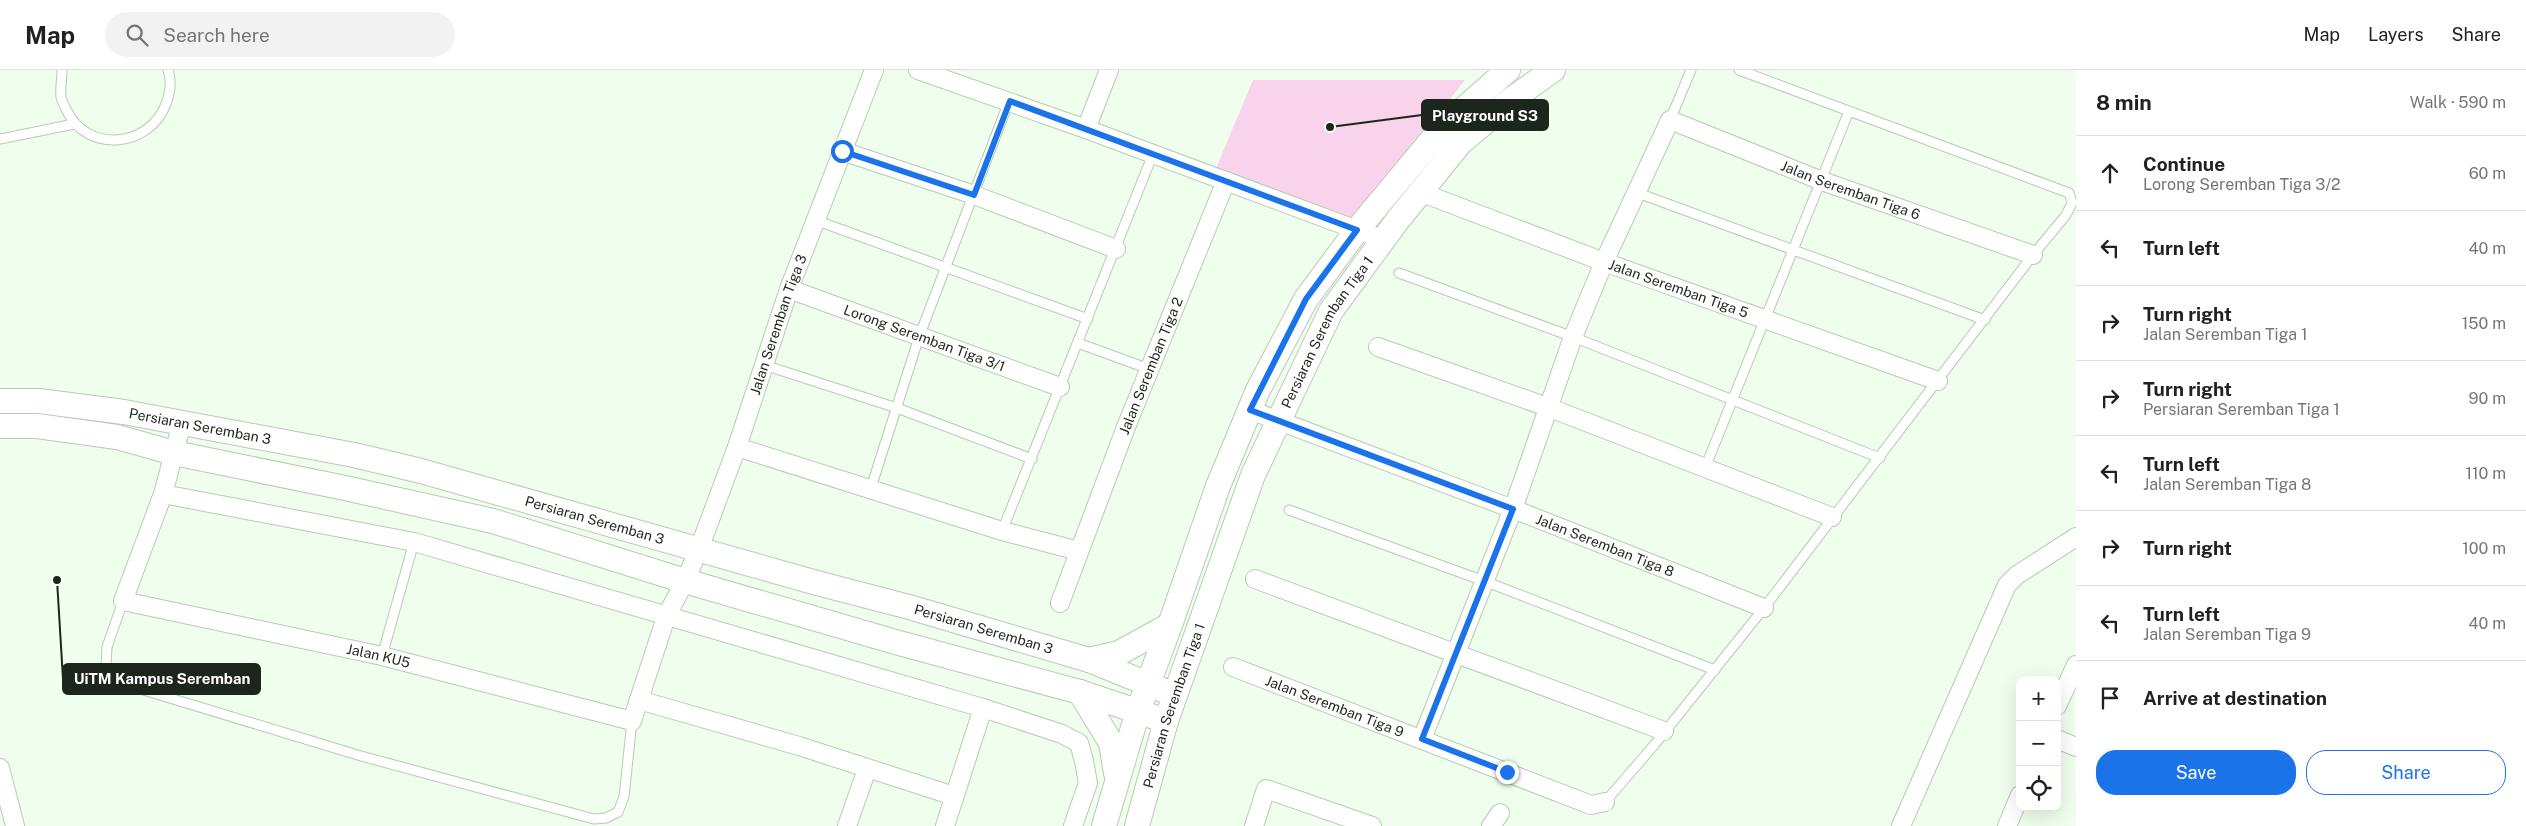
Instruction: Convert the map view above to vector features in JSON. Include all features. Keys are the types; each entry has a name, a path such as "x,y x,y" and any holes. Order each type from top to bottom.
{"street":[{"name":"Jalan Seremban Tiga 3","path":"632,721 666,617 699,549 737,447 789,289 814,220 874,70"},
{"path":"918,70 1010,101 1384,240"},
{"path":"1086,129 1109,70"},
{"name":"Persiaran Seremban Tiga 1","path":"1104,826 1138,711 1218,486 1250,410 1306,299 1357,230 1441,129 1508,70"},
{"name":"Persiaran Seremban Tiga 1","path":"1136,826 1166,721 1253,475 1277,421 1331,311 1420,192 1460,143 1512,99 1553,70"},
{"path":"1422,739 1513,509 1573,338 1604,262 1670,120"},
{"name":"Jalan Seremban Tiga 6","path":"1670,120 1822,181 2032,255"},
{"path":"842,151 974,195 1116,249"},
{"name":"Jalan Seremban Tiga 2","path":"1060,603 1149,369 1226,181"},
{"name":"Jalan Seremban Tiga 5","path":"1420,192 1604,262 1938,381"},
{"name":"Lorong Seremban Tiga 3/1","path":"789,289 1060,387"},
{"path":"1378,347 1550,408 1832,517"},
{"name":"Persiaran Seremban 3","path":"0,401 39,401 124,412 354,455 421,471 910,607 1089,660 1175,695"},
{"name":"Jalan Seremban Tiga 8","path":"1250,410 1513,509 1764,608"},
{"path":"123,601 163,494 182,423"},
{"name":"Persiaran Seremban 3","path":"0,426 37,426 118,437 174,453 493,521 685,581 899,643 1080,692 1166,721"},
{"path":"737,447 1002,532 1079,551"},
{"path":"345,488 354,455"},
{"path":"163,494 414,542 983,708 1062,734 1078,743 1084,761 1088,784 1073,826"},
{"path":"1902,826 1999,599 2007,585 2017,575 2076,537"},
{"path":"1255,580 1457,652 1664,731"},
{"name":"Jalan KU5","path":"123,601 382,656 632,721"},
{"path":"1089,660 1119,653 1170,625"},
{"path":"2061,697 2076,665"},
{"name":"Jalan Seremban Tiga 9","path":"1233,667 1592,805 1605,802"},
{"path":"1080,692 1111,743 1118,780"},
{"path":"639,700 954,796"},
{"path":"945,826 983,708"},
{"path":"2061,741 2076,747"},
{"path":"0,768 15,826"},
{"path":"847,826 867,768"},
{"path":"1254,826 1266,789 1372,826"},
{"path":"2007,826 2016,805"}],"lane":[{"path":"62,70 61,98 74,124 95,137 123,140 146,131 162,114 170,94 168,70"},
{"path":"1670,120 1690,70"},
{"path":"1605,802 1764,608 1985,320 2032,255 2066,215 2072,203 2069,192 1739,70"},
{"path":"870,491 919,337 1010,101"},
{"path":"1705,468 1849,111"},
{"path":"0,139 74,124"},
{"path":"1002,532 1153,154"},
{"path":"1636,192 1985,320"},
{"path":"814,220 1088,319"},
{"path":"1399,273 1573,338 1880,458"},
{"path":"1078,343 1149,369"},
{"path":"764,365 897,408 1032,460"},
{"path":"1289,510 1484,581 1715,670"},
{"path":"382,656 414,542"},
{"path":"123,601 107,648 106,666 117,682 361,756 594,819 606,818 618,812 624,797 632,721"}],"shaded area":[{"path":"1253,80 1465,80 1353,221 1214,173"}],"place":[{"name":"Playground S3","path":"1330,127"},
{"name":"UiTM Kampus Seremban","path":"57,580"}],"route":[{"path":"842,151 974,195 1010,101 1357,230 1306,299 1258,390 1250,410 1513,509 1422,739 1507,772"}]}
